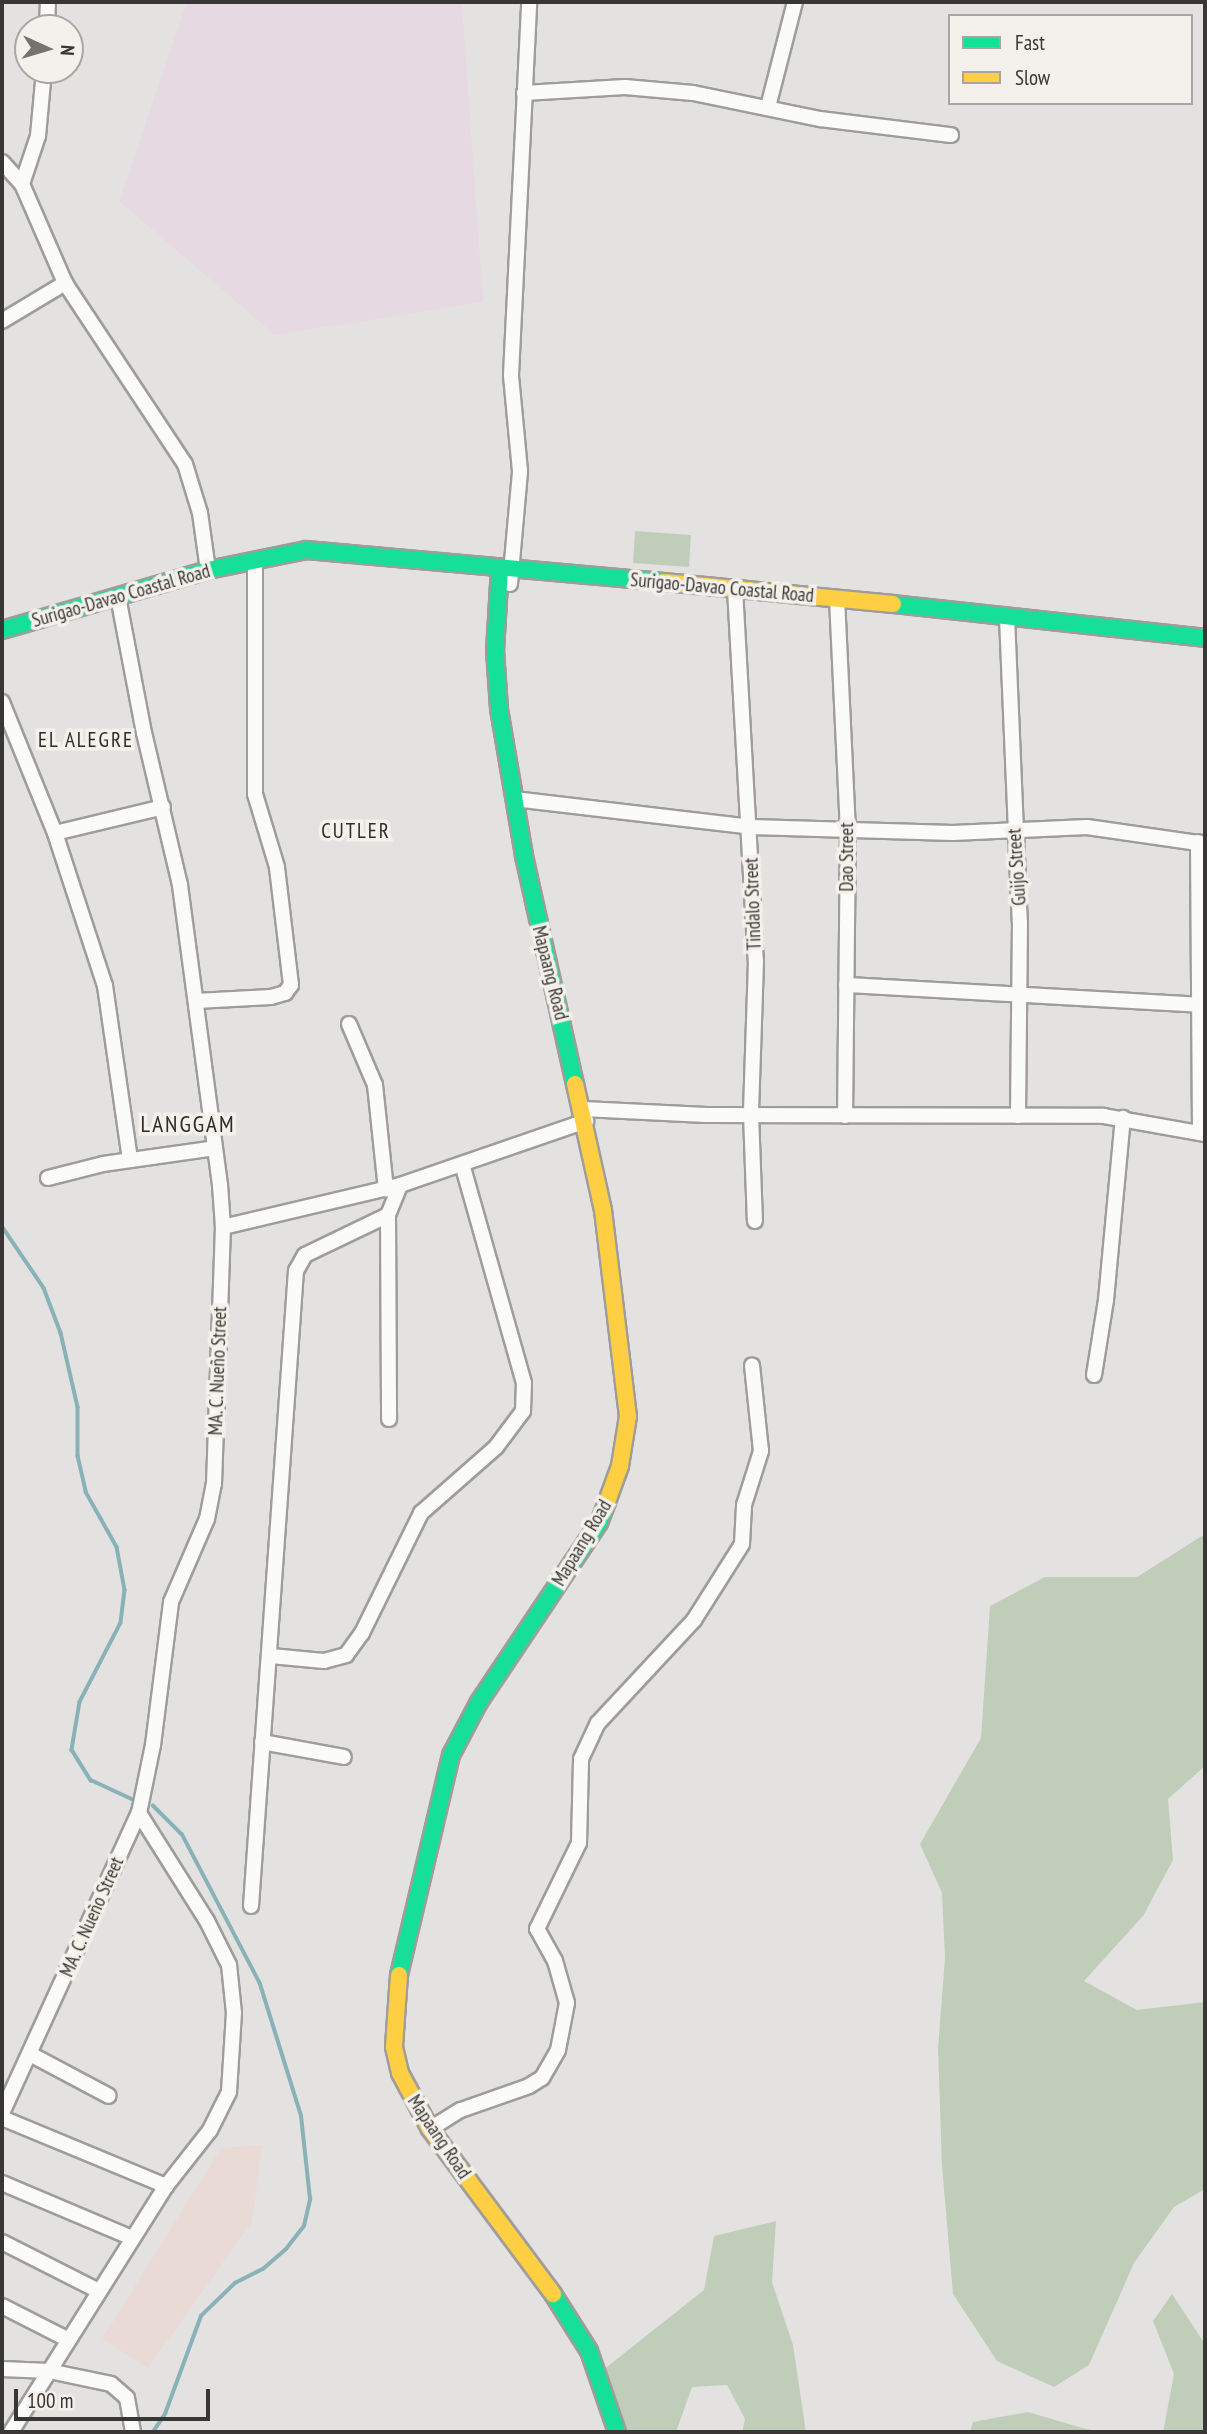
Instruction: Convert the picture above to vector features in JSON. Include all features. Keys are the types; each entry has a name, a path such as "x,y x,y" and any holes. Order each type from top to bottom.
{"main road":[{"name":"Surigao-Davao Coastal Road","path":"2,630 208,570 248,564 306,550 505,576 1006,624 1205,638"},
{"name":"Mapaang Road","path":"505,576 496,674 514,799 584,1115 618,1309 628,1391 626,1437 611,1497 599,1523 473,1711 445,1778 403,1948 393,2020 400,2073 430,2129 572,2319 617,2432"},
{"name":"Surigao-Davao Coastal Road","path":"1006,624 1205,654"}],"street":[{"path":"505,576 520,471 511,374 529,2"},
{"path":"768,107 795,2"},
{"path":"22,184 38,136 43,84"},
{"path":"524,93 625,87 951,135"},
{"path":"2,162 22,184 65,283 185,464 200,513 208,570"},
{"path":"2,321 65,283"},
{"path":"196,1001 271,997 285,993 291,985 277,867 255,794 248,564"},
{"name":"MA. C. Nueño Street","path":"2,2115 139,1813 153,1745 171,1602 213,1493 223,1227 215,1148 180,885 118,597"},
{"name":"Tindalo Street","path":"734,597 751,827 756,1000 751,1114 755,1221"},
{"name":"Dao Street","path":"836,606 848,832 845,1116"},
{"name":"Guijo Street","path":"1006,624 1020,993 1018,1116"},
{"path":"2,702 55,833 105,986 130,1159"},
{"path":"223,1227 393,1187 463,1167 584,1115 1122,1118 1203,1134 1201,843 1087,827 1014,831 848,832 751,827 514,799"},
{"path":"55,833 163,807"},
{"path":"846,985 1020,993 1091,1001 1202,1005"},
{"path":"349,1024 375,1085 393,1187 388,1214 389,1419"},
{"path":"1094,1375 1106,1300 1122,1118"},
{"path":"48,1178 130,1159 215,1148"},
{"path":"271,1656 324,1661 346,1655 362,1633 421,1513 496,1447 523,1411 521,1373 463,1167"},
{"path":"251,1906 262,1742 271,1656 296,1271 305,1255 388,1214"},
{"path":"430,2129 461,2110 529,2086 542,2078 558,2050 567,2003 555,1961 537,1928 579,1843 581,1759 598,1723 694,1620 742,1544 744,1505 761,1451 752,1365"},
{"path":"262,1742 344,1757"},
{"path":"11,2432 166,2186 210,2130 229,2092 233,1986 229,1965 207,1921 139,1813"},
{"path":"30,2054 109,2096"},
{"path":"2,2115 166,2186"},
{"path":"2,2183 132,2238"},
{"path":"2,2242 99,2291"},
{"path":"2,2306 69,2340"},
{"path":"2,2369 49,2371 98,2380 121,2390 127,2398 133,2432"}],"shaded area":[{"path":"187,2 462,2 483,302 275,335 119,201"},
{"path":"262,2145 252,2222 148,2368 102,2339 221,2148"}],"green space":[{"path":"635,531 691,535 689,567 633,563"},
{"path":"1205,1534 1205,1766 1168,1799 1173,1860 1143,1916 1084,1981 1137,2010 1205,2002 1205,2189 1174,2207 1134,2263 1089,2365 1054,2387 997,2361 953,2294 942,2166 938,2048 945,1958 942,1893 920,1844 981,1738 990,1606 1045,1577 1137,1577"},
{"path":"776,2221 772,2282 793,2345 806,2432 742,2432 745,2419 727,2385 692,2387 676,2432 624,2432 603,2370 704,2290 714,2236"},
{"path":"1172,2294 1205,2344 1205,2432 1163,2432 1174,2374 1153,2321"},
{"path":"1028,2412 1100,2432 970,2432 973,2422"}],"waterway":[{"path":"2,1226 44,1288 61,1333 78,1407 78,1456 86,1492 117,1547 125,1590 121,1623 80,1702 72,1750 91,1780 134,1800"},
{"path":"153,1806 182,1835 260,1984 301,2116 310,2199 304,2226 286,2249 263,2269 235,2283 201,2316 165,2414 153,2432"}],"traffic: fast":[{"path":"2,630 208,570 306,550 664,582"},
{"path":"500,567 495,650 499,709 524,856 575,1084"},
{"path":"893,604 1205,638"},
{"path":"399,1975 451,1755 479,1702 599,1523 607,1502"},
{"path":"553,2294 589,2351 617,2432"}],"traffic: slow":[{"path":"664,582 893,604"},
{"path":"575,1084 603,1210 628,1416 620,1466 607,1502"},
{"path":"399,1975 394,2047 400,2073 430,2129 553,2294"}],"district":[{"name":"EL ALEGRE","path":"86,740"},
{"name":"CUTLER","path":"356,831"},
{"name":"LANGGAM","path":"188,1124"}]}
